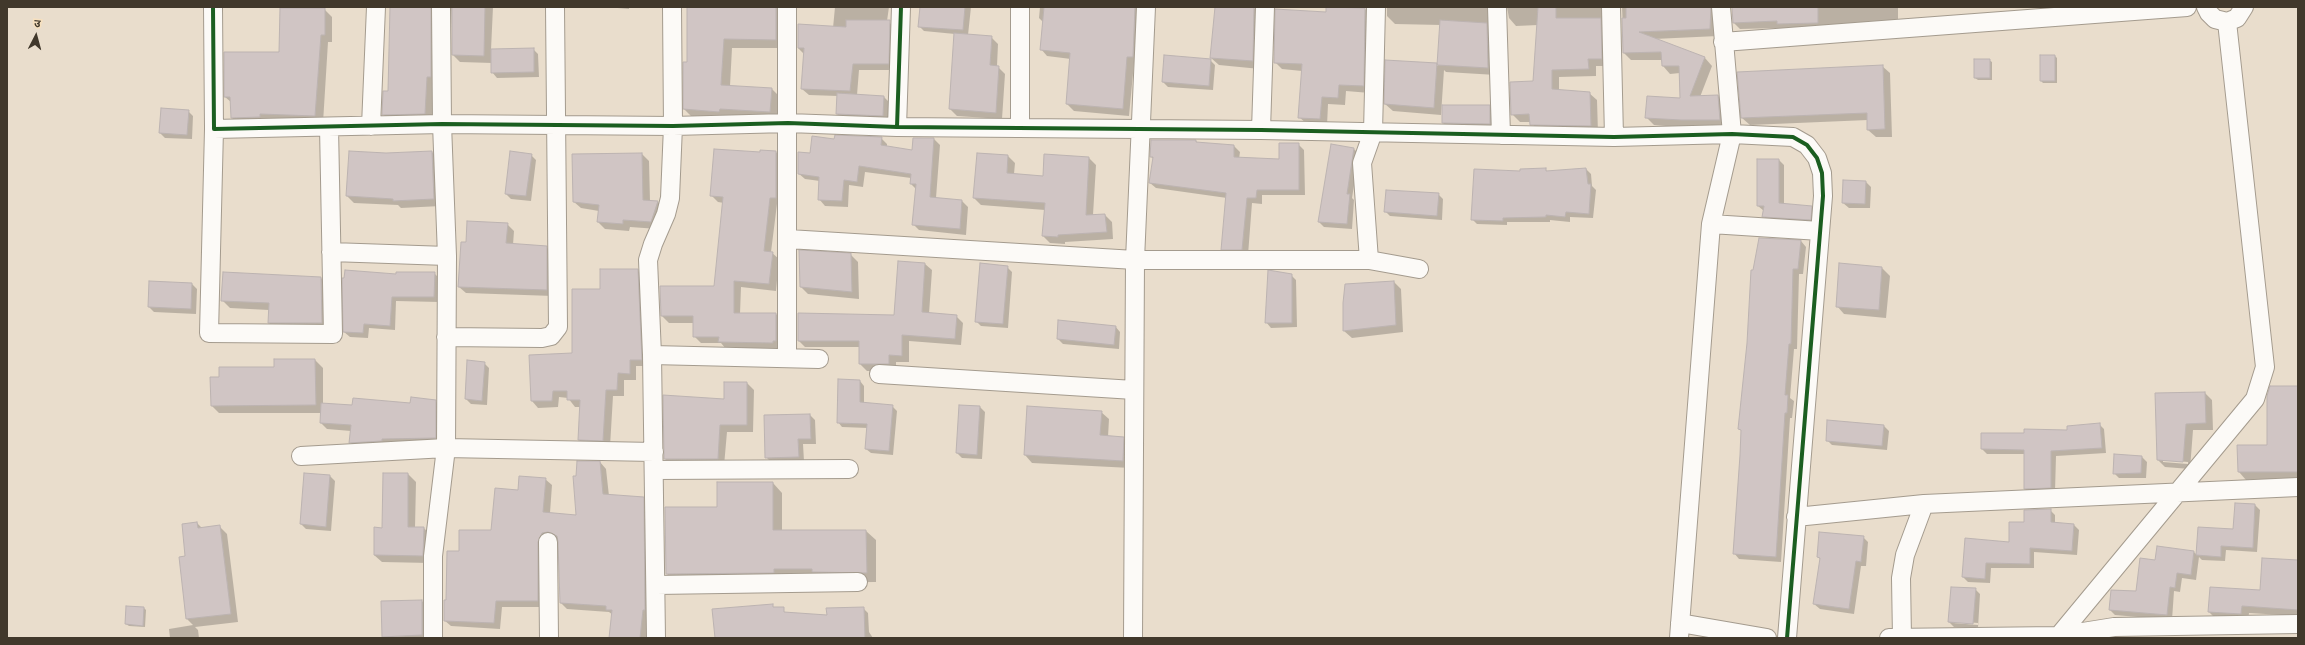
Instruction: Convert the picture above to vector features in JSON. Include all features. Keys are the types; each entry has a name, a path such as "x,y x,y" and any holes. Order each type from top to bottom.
{"street":[{"path":"213,7 214,129 209,334 333,334 329,127"},
{"path":"371,126 376,7"},
{"path":"433,638 433,556 446,448 447,256 442,124 441,7"},
{"path":"446,338 542,338 551,336 558,327 555,7"},
{"path":"656,638 652,356 648,260 652,244 668,207 673,126 672,7"},
{"path":"787,7 787,357"},
{"path":"897,127 900,7"},
{"path":"1020,7 1020,128"},
{"path":"1133,638 1135,260 1146,7"},
{"path":"1261,130 1265,7"},
{"path":"1369,260 1362,163 1374,132 1376,7"},
{"path":"1496,7 1501,135"},
{"path":"1611,7 1614,137"},
{"path":"1721,7 1722,42 1732,134 1711,224 1679,631 1767,638"},
{"path":"1722,42 2187,7"},
{"path":"2206,7 2214,19 2227,22 2237,18 2244,7"},
{"path":"2057,637 2254,399 2265,367 2227,22"},
{"path":"214,129 442,124 673,126 788,123 897,127 1261,130 1614,137 1732,134 1793,137 1807,145 1817,158 1822,173 1820,230 1787,638"},
{"path":"1711,224 1820,230"},
{"path":"788,239 1135,260 1369,260 1419,269"},
{"path":"331,252 447,256"},
{"path":"652,356 787,357 819,359"},
{"path":"879,374 1134,390"},
{"path":"301,456 446,448 654,452"},
{"path":"654,470 849,469"},
{"path":"1796,517 1924,504 2298,487"},
{"path":"1902,638 1901,578 1905,555 1924,504"},
{"path":"548,542 549,638"},
{"path":"656,585 858,582"},
{"path":"1889,638 2057,637 2114,627 2298,624"}],"building":[{"path":"390,7 431,7 431,77 427,77 425,114 382,115 383,91 388,91"},
{"path":"452,7 485,7 484,56 452,55"},
{"path":"687,7 776,7 776,40 724,39 721,85 772,88 770,112 720,109 719,112 683,109 683,62 687,62"},
{"path":"920,7 965,7 963,30 918,27"},
{"path":"1044,7 1135,7 1133,57 1127,57 1123,109 1066,104 1070,53 1040,50"},
{"path":"1215,7 1254,7 1253,61 1210,58"},
{"path":"1326,7 1365,8 1364,86 1339,85 1338,98 1322,97 1320,119 1298,118 1302,64 1274,63 1275,9 1326,12"},
{"path":"1538,7 1556,7 1556,18 1601,18 1602,59 1588,59 1589,69 1552,70 1552,89 1590,92 1591,126 1530,125 1529,114 1511,115 1510,82 1533,81"},
{"path":"1626,7 1711,7 1710,29 1639,32 1705,57 1690,96 1718,95 1720,120 1645,118 1647,96 1680,98 1679,66 1662,66 1661,52 1623,53 1622,18 1626,18"},
{"path":"1732,7 1818,7 1818,23 1777,24 1777,21 1733,23"},
{"path":"280,8 325,8 325,35 321,35 315,116 260,114 260,117 231,118 230,97 224,97 224,52 279,52"},
{"path":"846,20 890,20 889,64 853,64 850,91 801,89 804,48 798,48 798,24 846,27"},
{"path":"1440,20 1487,23 1488,68 1437,65"},
{"path":"954,33 992,36 990,65 999,66 996,113 949,109"},
{"path":"534,48 534,72 491,73 491,49"},
{"path":"1164,55 1211,59 1209,86 1162,82"},
{"path":"2040,55 2055,55 2055,81 2040,81"},
{"path":"1974,59 1990,59 1990,78 1974,78"},
{"path":"1385,60 1437,63 1434,108 1384,104"},
{"path":"1883,65 1885,129 1867,130 1867,113 1741,118 1737,72"},
{"path":"837,93 884,96 883,116 836,114"},
{"path":"1442,105 1490,105 1490,124 1442,123"},
{"path":"161,108 189,110 187,135 159,133"},
{"path":"835,135 882,137 881,145 912,150 913,138 934,138 930,197 962,200 960,229 912,225 916,184 910,184 911,174 859,166 857,182 844,180 842,201 818,200 819,177 798,174 798,152 810,153 812,136 834,139"},
{"path":"1151,140 1196,140 1196,142 1234,145 1234,157 1279,159 1279,143 1299,143 1299,190 1257,190 1256,198 1247,198 1242,250 1221,250 1226,193 1149,183 1153,157 1150,157"},
{"path":"1331,144 1354,148 1347,194 1350,194 1347,224 1318,222"},
{"path":"714,149 760,152 760,150 776,151 776,198 770,198 764,251 773,252 769,284 734,281 734,313 776,313 776,341 773,341 773,343 718,342 719,337 693,337 693,316 661,316 660,286 714,286 723,197 710,196"},
{"path":"349,151 386,153 432,151 434,199 393,201 393,199 346,196"},
{"path":"510,151 532,154 526,196 505,194"},
{"path":"642,153 643,200 658,201 651,222 623,220 623,224 597,222 599,205 573,202 572,154"},
{"path":"977,153 1008,155 1007,173 1043,176 1044,154 1089,157 1086,215 1105,214 1107,232 1058,235 1058,237 1042,236 1045,203 973,198"},
{"path":"1757,159 1779,159 1779,203 1812,206 1811,220 1762,217 1764,206 1757,206"},
{"path":"1546,168 1546,171 1586,168 1588,184 1591,184 1589,214 1566,212 1565,217 1546,215 1546,217 1503,218 1503,221 1471,220 1474,169 1520,171 1520,169"},
{"path":"1843,180 1866,181 1865,204 1842,203"},
{"path":"1386,190 1439,193 1437,216 1384,212"},
{"path":"467,221 508,223 506,243 547,246 547,290 458,287 461,242 466,242"},
{"path":"1759,238 1801,240 1798,269 1793,269 1791,344 1789,344 1785,395 1788,395 1787,413 1785,413 1776,557 1733,554 1741,430 1738,429 1747,343 1751,270 1753,270"},
{"path":"799,250 851,253 852,292 800,287"},
{"path":"898,261 925,263 922,312 957,315 955,339 902,335 902,356 889,355 889,364 859,364 859,341 798,341 798,313 894,315"},
{"path":"980,263 1008,266 1003,324 975,322"},
{"path":"1839,263 1882,267 1879,310 1836,307"},
{"path":"600,269 638,269 642,360 630,360 630,374 618,373 617,390 606,390 603,441 578,440 580,400 567,400 567,391 553,391 552,401 531,401 529,355 572,353 572,289 600,289"},
{"path":"345,270 396,274 396,272 435,272 434,297 392,297 390,326 364,324 363,333 343,332 342,278 344,278"},
{"path":"1268,270 1292,274 1292,323 1265,323"},
{"path":"223,272 321,277 322,323 268,323 269,303 221,301"},
{"path":"149,281 192,283 191,309 148,307"},
{"path":"1394,281 1396,325 1343,331 1345,284"},
{"path":"1058,320 1116,326 1114,345 1057,339"},
{"path":"274,359 315,359 316,405 211,406 210,377 219,377 219,367 274,367"},
{"path":"467,360 485,362 482,401 465,399"},
{"path":"838,379 860,380 860,402 893,405 889,451 865,449 867,424 837,423"},
{"path":"724,382 747,382 747,425 720,425 718,459 664,459 663,395 724,399"},
{"path":"2270,386 2298,386 2298,472 2238,472 2237,445 2267,445 2267,396"},
{"path":"2205,392 2206,423 2186,424 2183,462 2157,460 2155,393"},
{"path":"411,397 436,400 436,438 382,439 382,441 349,443 351,425 320,423 321,403 352,405 353,398 410,403"},
{"path":"959,405 980,406 977,455 956,453"},
{"path":"1027,406 1102,411 1100,435 1124,437 1123,461 1024,455"},
{"path":"810,414 811,439 798,439 799,457 765,458 764,415"},
{"path":"1827,420 1884,425 1882,446 1826,441"},
{"path":"2100,423 2102,448 2051,451 2051,488 2024,489 2024,450 1981,449 1981,433 2024,433 2024,429 2067,430 2067,426"},
{"path":"2114,454 2142,456 2141,473 2113,474"},
{"path":"577,461 600,461 603,494 644,497 645,610 643,610 640,638 609,638 612,610 606,610 606,606 560,603 557,536 548,532 542,533 538,542 538,601 496,601 494,623 444,621 447,551 459,551 459,530 491,530 495,488 518,490 519,476 546,478 543,512 576,515 573,476 576,476"},
{"path":"304,473 330,475 326,527 300,524"},
{"path":"383,473 408,473 408,527 424,527 423,556 374,555 374,527 382,528"},
{"path":"717,482 773,482 773,530 866,530 867,573 812,572 812,569 774,569 774,573 666,574 665,507 717,507"},
{"path":"2235,503 2255,504 2253,548 2221,546 2221,557 2196,555 2198,527 2233,529"},
{"path":"2051,509 2051,522 2074,524 2072,551 2030,548 2030,564 1986,563 1985,579 1962,577 1965,538 2009,542 2009,522 2024,522 2024,510"},
{"path":"197,522 198,528 220,525 231,614 186,619 179,557 185,556 182,524"},
{"path":"1819,532 1864,536 1861,562 1856,561 1849,609 1813,604 1820,558 1817,557"},
{"path":"2157,546 2194,551 2191,575 2177,573 2175,588 2170,587 2167,615 2109,610 2111,590 2136,591 2140,558 2155,560"},
{"path":"2262,558 2298,560 2298,610 2242,606 2241,614 2208,612 2210,587 2260,590"},
{"path":"1951,587 1976,588 1973,624 1948,622"},
{"path":"422,600 422,635 382,637 381,601"},
{"path":"773,604 773,607 784,607 784,612 827,615 826,608 864,607 865,638 715,638 712,609"},
{"path":"126,606 144,607 143,626 125,624"}],"cycle path":[{"path":"213,7 214,129 442,124 673,126 788,123 897,127"},
{"path":"901,7 897,127 1261,130 1614,137 1732,134 1793,137 1807,145 1817,158 1822,173 1823,196 1787,638"}]}
